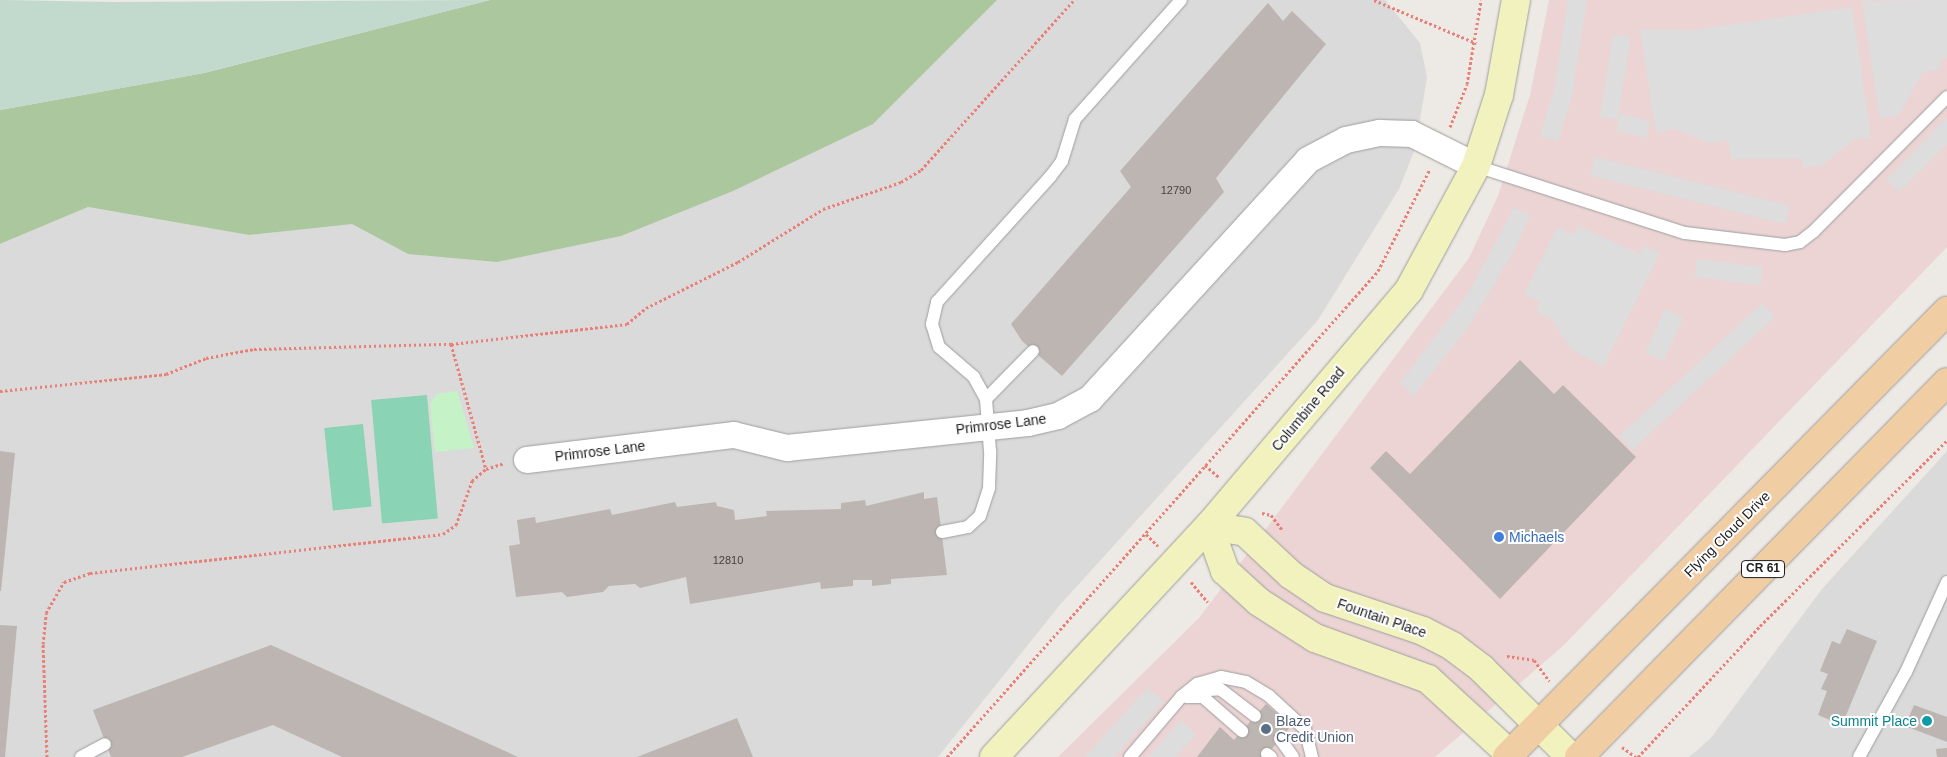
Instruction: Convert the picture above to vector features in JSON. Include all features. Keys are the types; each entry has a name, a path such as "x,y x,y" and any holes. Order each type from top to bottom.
{"main road":[{"name":"Flying Cloud Drive","path":"1510,756 1947,311"},
{"name":"CR 61","path":"1579,757 1947,382"}],"street":[{"name":"Columbine Road","path":"994,757 1209,526 1409,290 1476,166 1499,96 1516,0"},
{"name":"Primrose Lane","path":"527,460 734,435 787,448 988,426 1058,416 1090,399 1308,160 1346,140 1380,133 1412,134 1440,144 1476,166"},
{"name":"Fountain Place","path":"1209,526 1245,532 1291,575 1325,598 1423,631 1452,646 1572,757"},
{"path":"1209,526 1225,571 1259,602 1315,638 1428,679 1510,756"}],"lane":[{"path":"942,532 968,527 980,516 990,470 986,399 974,377 939,346 932,324 937,302 1050,178 1062,161 1075,119 1181,0"},
{"path":"1476,166 1685,233 1785,245 1800,242 1814,230 1947,97"},
{"path":"986,399 1034,351"},
{"path":"1859,757 1906,672 1947,582"},
{"path":"1130,757 1181,698 1209,679 1246,682 1305,729 1312,757"},
{"path":"1181,698 1198,689 1220,689 1255,716"},
{"path":"1181,698 1203,698 1242,731"},
{"path":"1280,739 1293,757"},
{"path":"81,757 105,744"}],"path":[{"path":"0,391 166,374 206,358 254,349 451,344 627,324 646,308 738,262 823,208 901,182 921,170 979,109 1074,0"},
{"path":"1374,0 1476,42"},
{"path":"947,757 1378,271 1416,203 1466,84 1476,42 1481,0"},
{"path":"451,344 486,468"},
{"path":"1638,757 1760,626 1947,440"},
{"path":"47,757 42,644 46,613 64,582 90,572 443,534 456,524 472,481 486,468 527,460"}],"shaded area":[{"path":"997,0 1385,0 1420,43 1427,77 1415,149 1399,189 1318,320 1059,606 938,757 0,757 0,244 88,207 249,235 352,223 408,254"},
{"path":"1549,0 1947,0 1947,247 1564,645 1435,757 1058,757 1199,618 1469,258 1498,196 1530,95"},
{"path":"1568,0 1587,0 1572,96 1558,142 1540,136 1554,91"},
{"path":"1947,0 1947,58 1940,60 1941,69 1922,73 1899,115 1880,118 1862,1"},
{"path":"1852,7 1871,138 1853,140 1823,165 1803,168 1801,159 1731,159 1728,140 1709,143 1675,129 1656,133 1640,29 1692,30"},
{"path":"1613,34 1631,37 1618,120 1600,117"},
{"path":"1620,114 1650,121 1646,138 1616,131"},
{"path":"1947,117 1947,144 1899,192 1886,180"},
{"path":"1595,157 1790,206 1785,224 1590,175"},
{"path":"1514,208 1530,215 1514,251 1469,326 1413,397 1400,383 1469,292"},
{"path":"1578,226 1640,254 1643,246 1660,253 1603,367 1570,348 1552,320 1536,311 1540,302 1524,294 1557,227 1574,235"},
{"path":"1697,259 1763,267 1760,285 1695,277"},
{"path":"1762,303 1775,317 1632,450 1619,436"},
{"path":"1665,309 1683,317 1664,361 1645,353"},
{"path":"1947,451 1947,757 1689,757 1710,739 1822,589"},
{"path":"1147,688 1164,701 1114,757 1085,757"},
{"path":"1181,720 1196,734 1176,757 1148,757"}],"green space":[{"path":"0,0 114,2 490,0 204,73 0,110"},
{"path":"490,0 997,0 873,124 733,191 621,236 497,262 408,254 352,224 249,235 88,207 0,244 0,110 204,73"},
{"path":"457,391 474,448 435,452 430,404 437,394"},
{"path":"427,395 438,519 382,523 371,400"},
{"path":"363,424 372,507 333,511 324,428"}],"building":[{"path":"1268,3 1283,21 1292,11 1326,44 1216,178 1224,192 1062,376 1022,341 1011,324 1131,187 1120,171"},
{"name":"Michaels","path":"1520,360 1554,394 1563,385 1636,457 1500,599 1370,468 1386,451 1410,474"},
{"path":"0,451 15,453 1,591 0,591"},
{"path":"924,492 924,499 937,497 947,575 891,579 891,584 872,586 872,580 853,580 853,586 821,589 820,582 690,604 686,577 640,588 635,584 609,586 603,592 567,597 562,592 516,597 509,546 520,544 517,520 535,517 536,523 610,509 612,515 675,502 677,507 716,502 717,506 734,510 735,520 767,516 766,511 841,509 841,503 865,500 866,506"},
{"path":"0,625 17,626 5,757 0,757"},
{"path":"1847,629 1877,641 1842,725 1818,715 1827,691 1821,689 1828,674 1820,671 1832,641 1840,644"},
{"path":"271,645 518,757 342,757 273,725 182,757 111,757 93,710"},
{"name":"Blaze Credit Union","path":"1266,704 1291,726 1265,757 1197,757 1220,727 1234,740"},
{"name":"Summit Place","path":"1914,705 1947,717 1947,742 1905,726"},
{"path":"737,718 753,757 637,757"},
{"name":"Summit Place","path":"1947,748 1947,757 1937,757 1936,749"}],"place":[{"name":"Michaels","path":"1499,537"},
{"name":"Summit Place","path":"1927,721"},
{"name":"Blaze Credit Union","path":"1266,729"}]}
